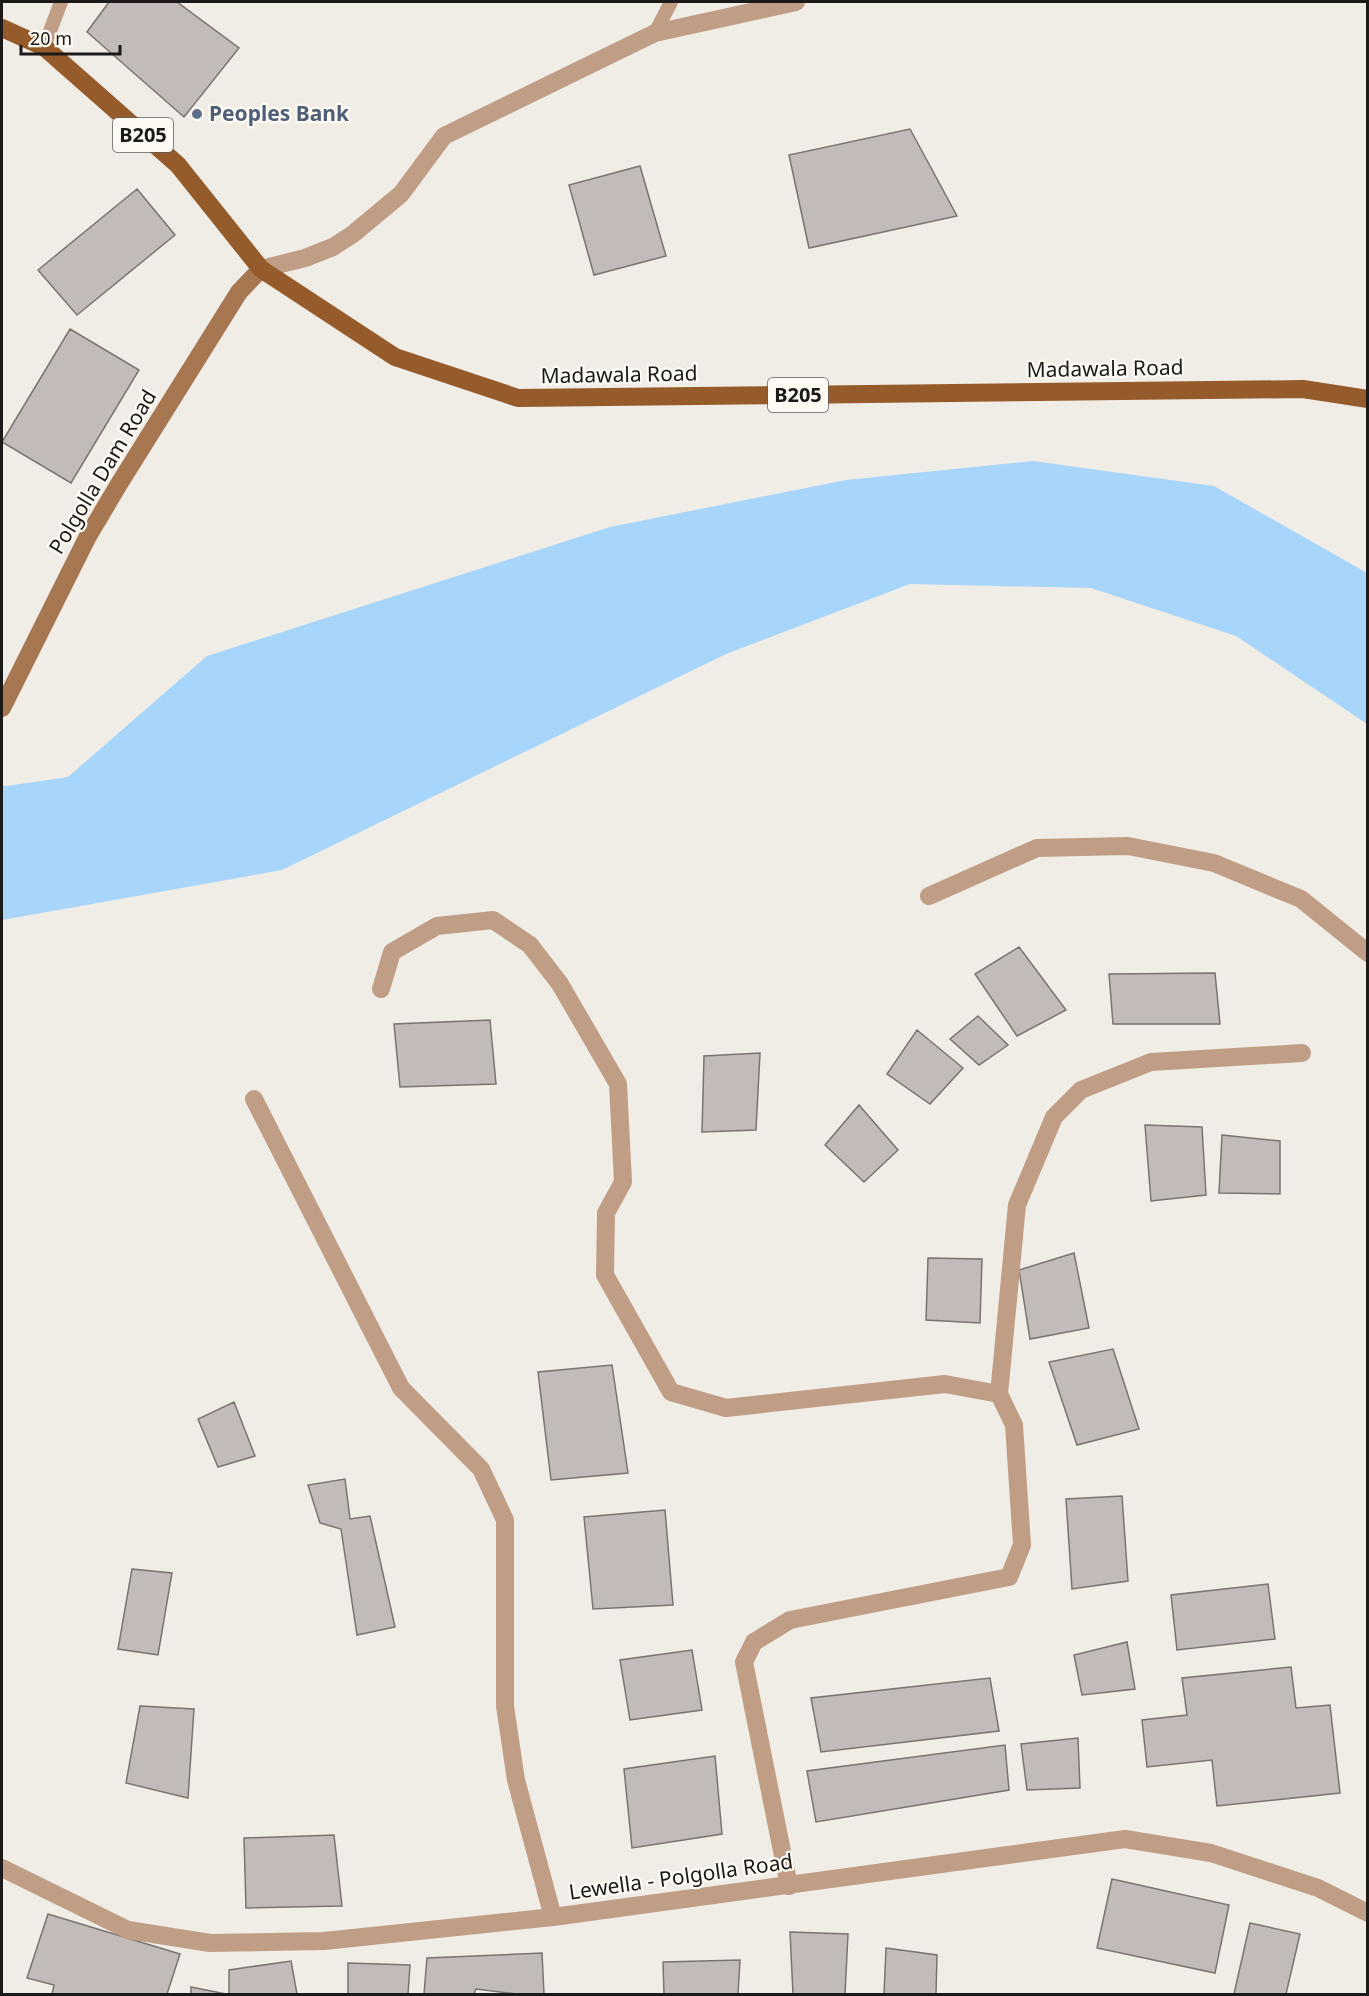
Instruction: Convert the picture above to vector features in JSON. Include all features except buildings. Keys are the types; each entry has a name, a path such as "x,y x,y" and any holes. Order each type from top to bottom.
{"main road":[{"name":"Madawala Road","path":"2,28 44,47 178,165 261,269 395,357 518,398 1303,389 1368,399"},
{"name":"Polgolla Dam Road","path":"2,708 87,538 240,292 261,269"}],"street":[{"path":"261,269 305,258 333,247 353,234 401,194 444,136 655,33 796,2"},
{"path":"930,896 1037,848 1128,846 1214,863 1301,900 1368,953"},
{"path":"381,989 392,952 437,926 493,920 530,945 560,984 618,1084 623,1182 606,1213 605,1275 671,1392 726,1408 945,1383 999,1394"},
{"path":"789,1886 744,1662 754,1642 790,1620 1009,1576 1022,1545 1014,1425 999,1394 1017,1205 1054,1117 1081,1090 1151,1062 1302,1053"},
{"path":"254,1099 401,1388 481,1469 504,1520 505,1706 516,1780 553,1917"},
{"name":"Lewella - Polgolla Road","path":"2,1868 128,1930 210,1942 324,1941 553,1917 1125,1839 1211,1852 1318,1888 1368,1914"}],"lane":[{"path":"44,47 60,2"},
{"path":"655,33 671,2"}],"water":[{"path":"1033,461 1214,486 1367,573 1367,724 1236,636 1091,588 910,584 726,654 282,870 2,920 2,785 68,777 207,656 610,527 846,480"}],"place":[{"name":"Peoples Bank","path":"197,114"}]}
